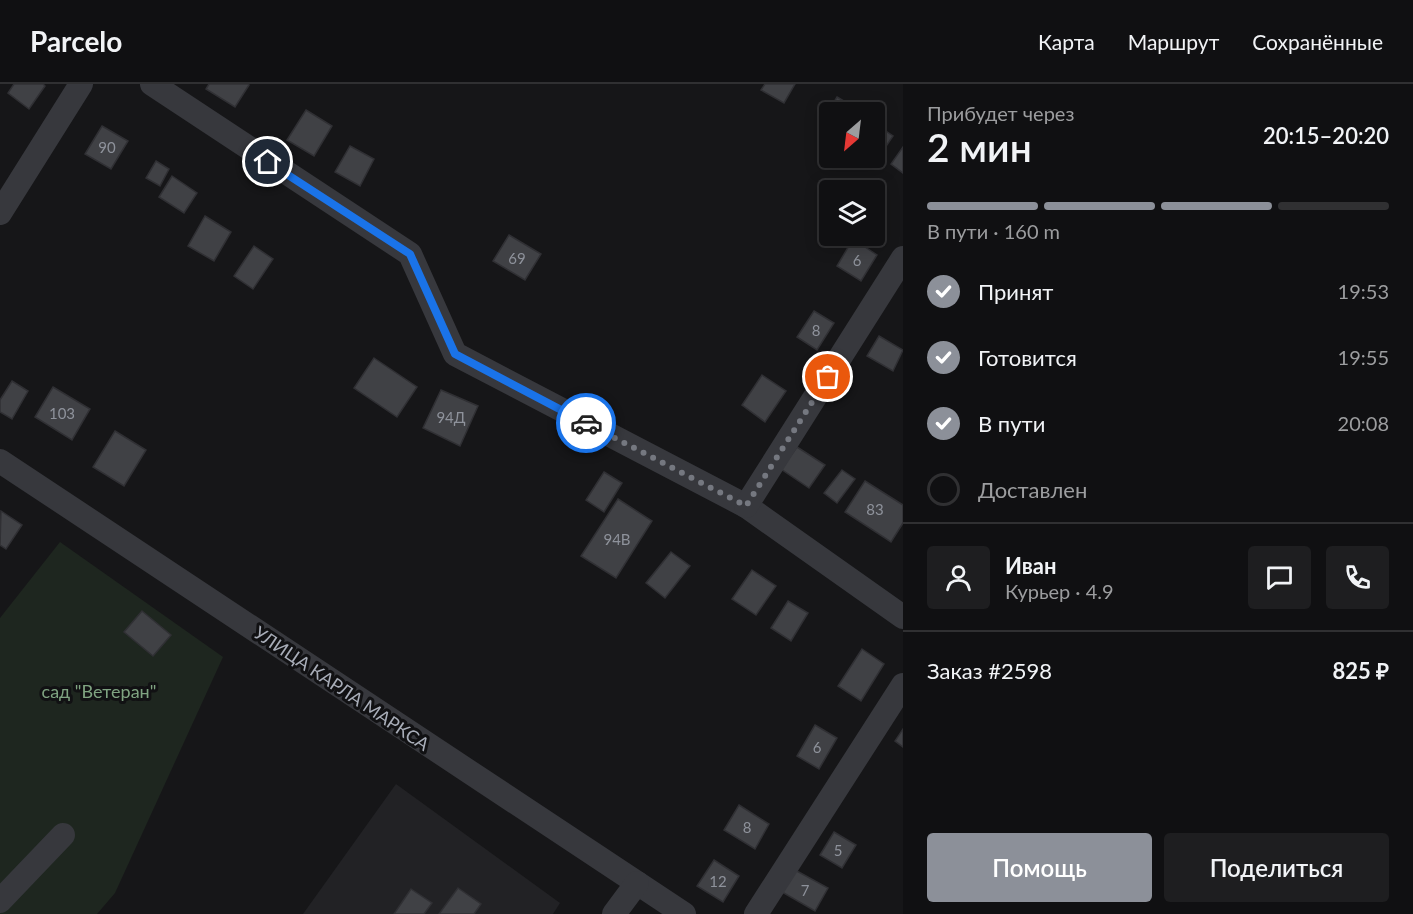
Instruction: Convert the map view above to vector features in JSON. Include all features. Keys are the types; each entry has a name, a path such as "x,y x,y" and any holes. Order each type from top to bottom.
{"street":[{"path":"0,213 81,84"},
{"path":"152,84 410,254 455,354 746,506 903,617"},
{"path":"746,506 903,258"},
{"name":"УЛИЦА КАРЛА МАРКСА","path":"0,461 684,914"},
{"path":"756,914 903,685"},
{"path":"0,901 63,835"},
{"path":"614,914 637,883"}],"shaded area":[{"path":"396,784 560,903 553,914 303,914"}],"green space":[{"name":"сад \"Ветеран\"","path":"60,542 223,657 115,893 97,914 0,914 0,618"}],"building":[{"path":"14,84 43,84 45,86 29,109 8,93"},
{"path":"209,84 249,85 235,107 206,89"},
{"path":"765,84 795,84 784,103 761,90"},
{"path":"837,97 846,102 834,102"},
{"path":"306,110 332,126 314,156 287,140"},
{"path":"102,126 128,141 111,169 85,154"},
{"path":"885,130 893,136 885,148"},
{"path":"350,146 374,159 360,186 335,172"},
{"path":"903,147 903,173 891,164"},
{"path":"156,161 169,169 160,186 146,178"},
{"path":"172,176 197,193 184,213 159,197"},
{"path":"205,216 231,232 214,261 188,246"},
{"path":"509,235 541,254 525,280 493,261"},
{"path":"254,246 273,259 253,289 234,276"},
{"path":"849,246 864,246 877,255 861,281 837,266"},
{"path":"814,311 834,323 817,350 797,337"},
{"path":"879,336 903,350 893,371 867,356"},
{"path":"374,358 417,387 397,417 354,388"},
{"path":"762,375 786,391 765,422 742,405"},
{"path":"12,381 28,391 12,419 0,412 0,400"},
{"path":"53,387 90,409 72,440 35,417"},
{"path":"441,390 478,406 460,446 423,428"},
{"path":"115,431 146,450 124,486 93,467"},
{"path":"797,447 825,465 809,488 781,469"},
{"path":"842,470 855,479 837,503 824,493"},
{"path":"604,472 622,483 604,512 586,500"},
{"path":"865,481 903,505 903,523 891,542 845,512"},
{"path":"618,499 652,521 616,578 581,556"},
{"path":"1,511 22,525 6,549 0,545"},
{"path":"671,552 690,566 665,598 646,583"},
{"path":"752,570 776,586 756,615 732,599"},
{"path":"788,601 808,613 791,641 771,628"},
{"path":"142,611 171,635 153,656 124,632"},
{"path":"862,649 884,664 861,701 838,686"},
{"path":"815,725 837,738 819,769 797,756"},
{"path":"903,729 903,747 895,741"},
{"path":"739,805 769,824 755,849 724,830"},
{"path":"834,832 856,845 842,868 820,855"},
{"path":"714,860 739,876 723,902 697,886"},
{"path":"795,870 828,888 815,911 782,892"},
{"path":"458,888 481,904 474,914 439,914"},
{"path":"411,889 432,903 424,914 394,914"}],"way so far":[{"path":"586,423 746,506 828,377"}],"route":[{"path":"268,162 410,254 455,354 586,423"}]}
